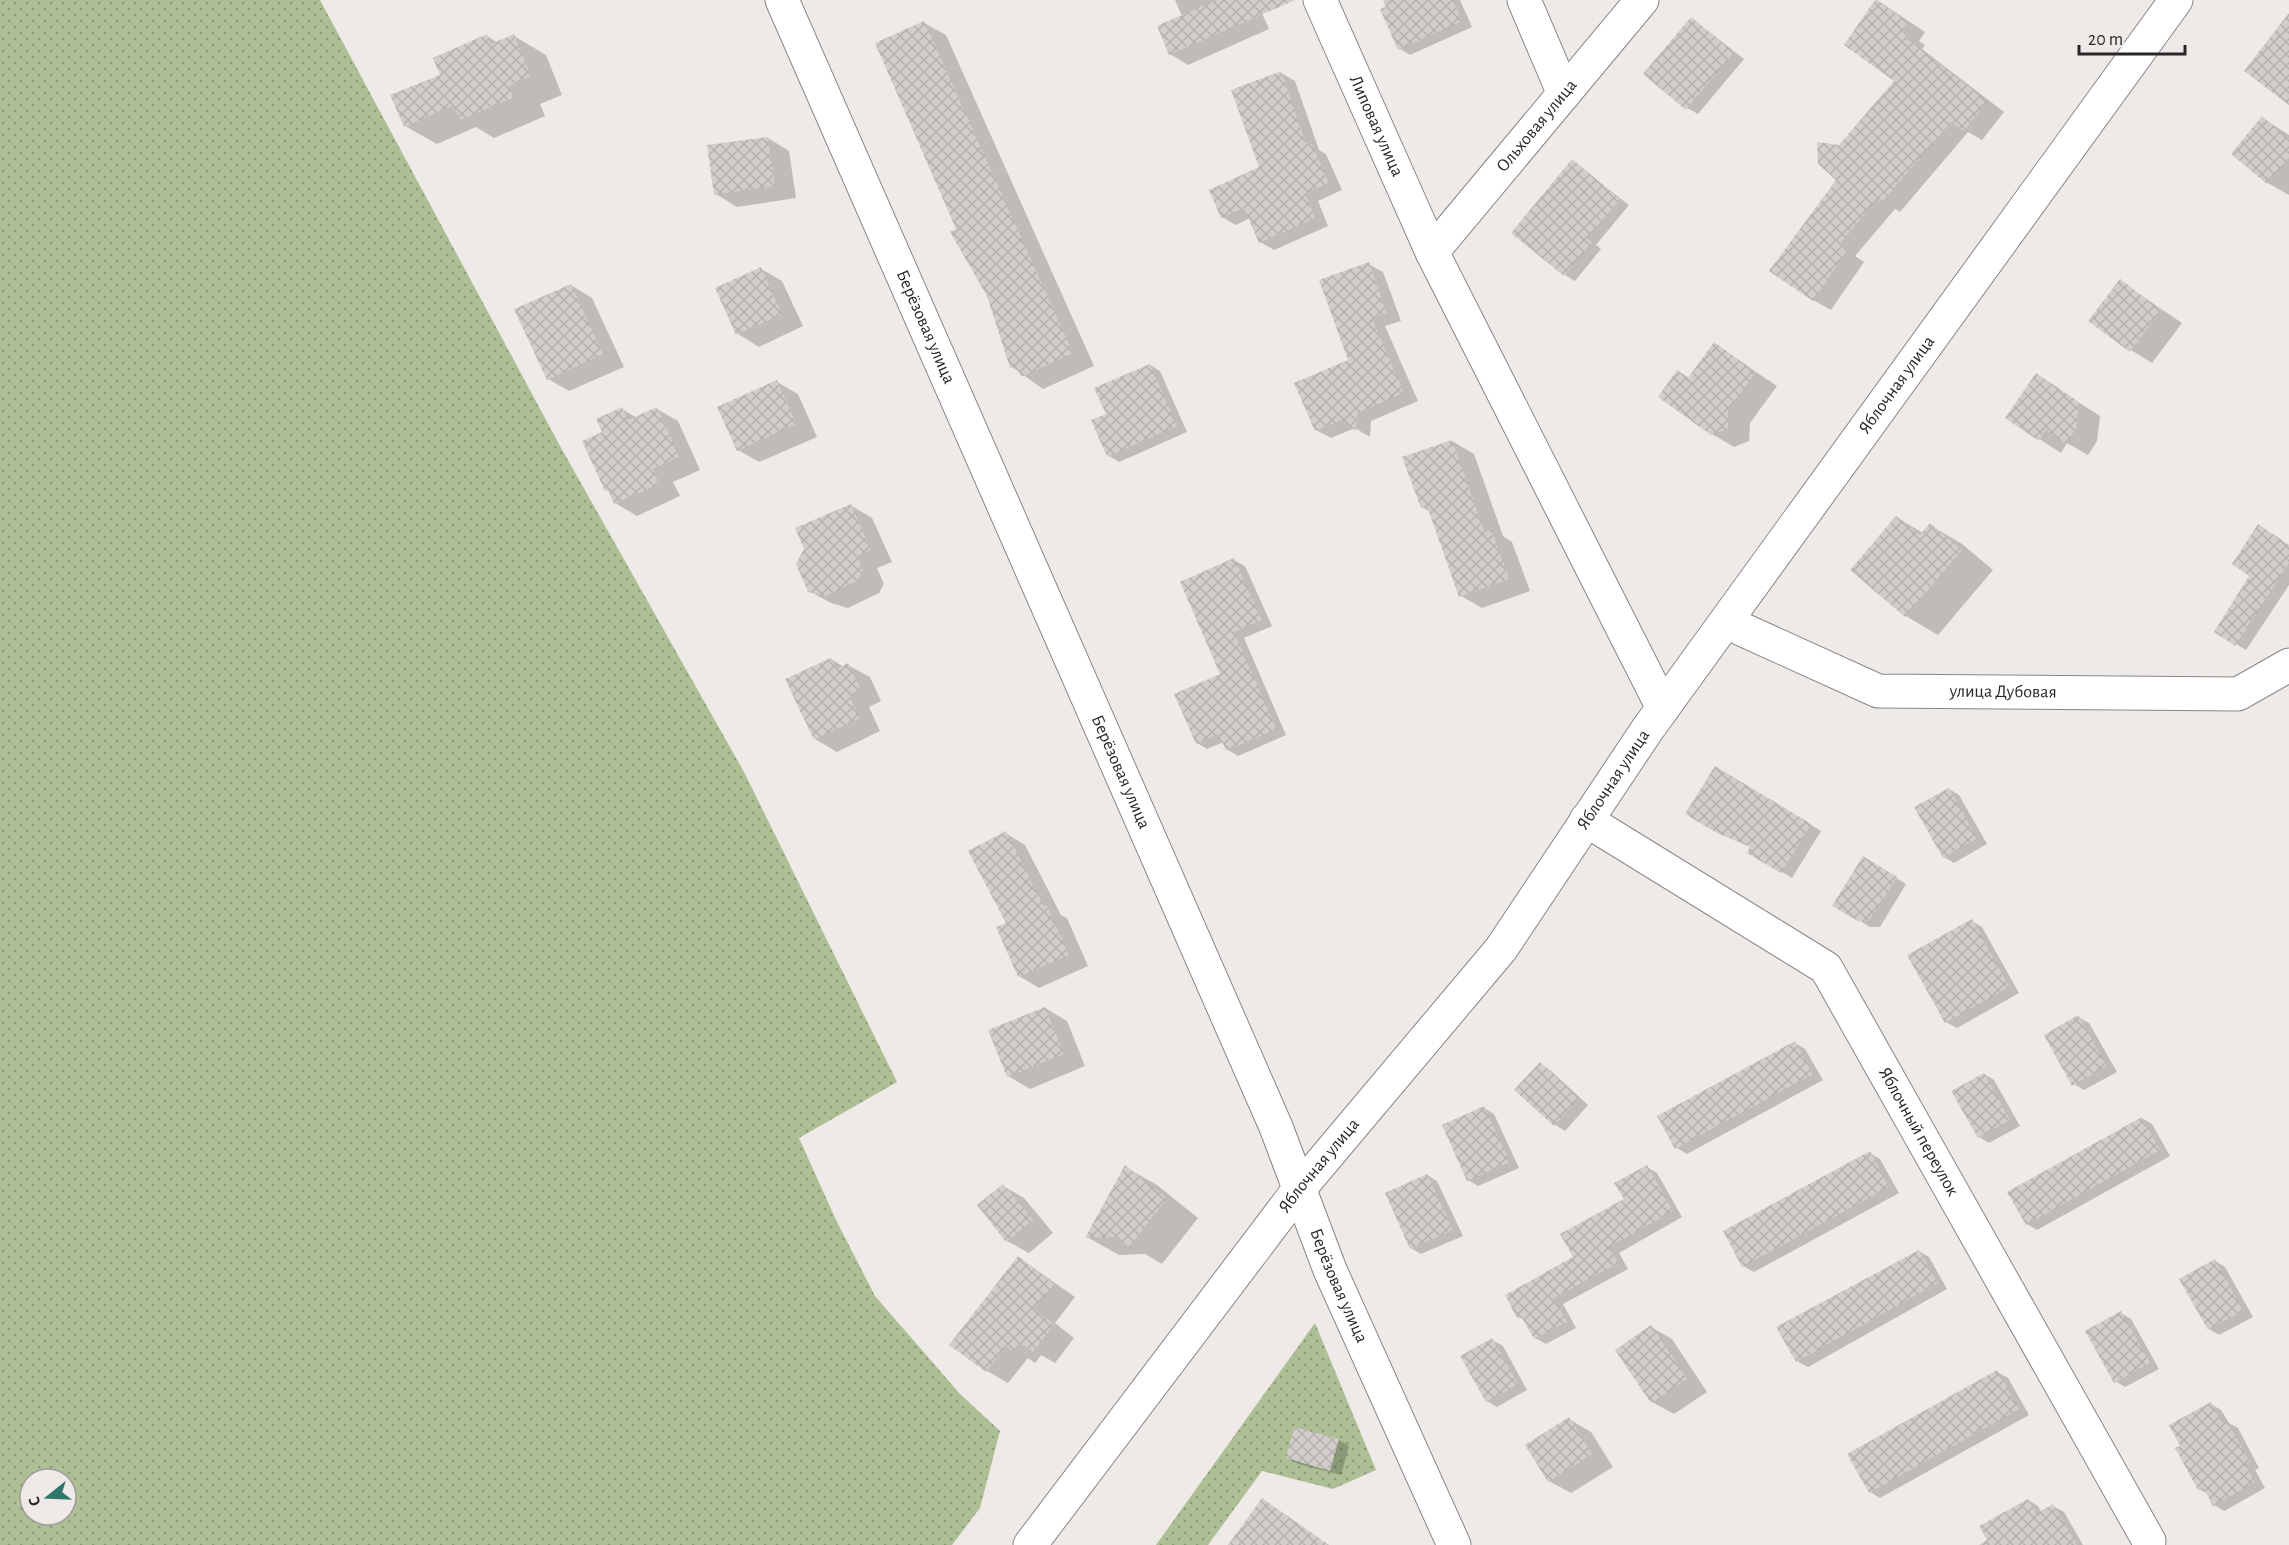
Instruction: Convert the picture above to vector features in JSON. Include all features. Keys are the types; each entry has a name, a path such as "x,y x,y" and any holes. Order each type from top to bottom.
{"street":[{"name":"Берёзовая улица","path":"782,0 1276,1127 1330,1270 1454,1545"},
{"name":"Липовая улица","path":"1320,0 1432,252 1663,708"},
{"path":"1524,0 1564,94"},
{"name":"Ольховая улица","path":"1432,252 1642,0"},
{"name":"Яблочная улица","path":"1030,1545 1300,1188 1501,949 1663,708 2176,0"},
{"name":"улица Дубовая","path":"1726,621 1878,691 2238,694 2289,665"},
{"name":"Яблочный переулок","path":"1587,820 1826,968 2149,1541"}],"green space":[{"path":"0,0 320,0 560,446 744,772 897,1082 799,1138 836,1220 875,1296 960,1394 1000,1431 980,1508 952,1545 0,1545"},
{"path":"1315,1323 1376,1470 1333,1489 1262,1471 1208,1545 1156,1545"}],"building":[{"path":"1216,0 1295,0 1169,55 1157,26"},
{"path":"1383,0 1453,0 1462,21 1398,50 1380,9 1386,7"},
{"path":"1875,0 1908,21 1902,30 1908,34 1906,38 1987,101 1964,131 1951,122 1881,203 1877,199 1839,245 1847,251 1813,301 1769,271 1836,180 1818,164 1817,142 1839,145 1894,81 1844,45"},
{"path":"2289,13 2289,105 2244,71"},
{"path":"1691,17 1734,52 1686,110 1643,74"},
{"path":"924,21 1073,353 1021,377 1017,366 1010,368 987,296 950,232 956,229 875,43"},
{"path":"487,34 491,44 514,34 531,76 509,86 513,98 460,120 454,105 404,127 390,95 440,75 433,58"},
{"path":"1281,71 1307,146 1312,144 1329,183 1305,193 1315,218 1259,243 1244,208 1221,218 1209,190 1259,167 1231,90"},
{"path":"2262,116 2289,139 2289,158 2267,184 2231,154"},
{"path":"768,137 775,186 714,195 707,145"},
{"path":"1572,159 1620,199 1587,238 1592,242 1564,276 1511,233"},
{"path":"1369,262 1387,313 1372,318 1404,393 1357,413 1356,431 1341,420 1315,431 1294,383 1348,360 1319,280"},
{"path":"761,267 782,314 736,335 715,288"},
{"path":"2120,279 2161,310 2130,352 2088,321"},
{"path":"571,284 603,354 547,380 514,309"},
{"path":"1714,342 1756,372 1728,411 1728,429 1711,435 1658,397 1677,370 1688,378"},
{"path":"1150,364 1177,426 1107,457 1091,420 1106,414 1094,388"},
{"path":"2036,373 2079,402 2076,428 2066,444 2046,430 2039,441 2005,418"},
{"path":"777,380 796,424 737,451 717,407"},
{"path":"622,407 628,420 657,407 679,457 653,469 659,484 614,504 608,490 605,491 582,441 602,432 596,419"},
{"path":"1452,440 1484,530 1491,528 1509,579 1459,597 1427,506 1421,508 1402,457"},
{"path":"851,504 871,550 857,556 863,571 857,581 825,596 808,592 796,564 804,549 795,528"},
{"path":"1896,516 1920,535 1930,523 1962,550 1905,617 1850,570"},
{"path":"2258,524 2289,545 2289,563 2235,646 2214,632 2249,576 2232,564"},
{"path":"1234,558 1262,620 1234,632 1276,729 1226,751 1219,734 1196,744 1174,694 1220,674 1180,582"},
{"path":"831,658 837,669 848,663 861,689 849,695 860,718 814,740 785,679"},
{"path":"1715,766 1811,824 1781,873 1747,853 1750,847 1715,832 1685,814"},
{"path":"1949,788 1977,838 1943,858 1914,807"},
{"path":"1006,831 1044,907 1047,905 1069,955 1018,977 996,927 1006,923 968,851"},
{"path":"1863,856 1897,877 1869,921 1858,921 1832,906"},
{"path":"1972,919 2009,987 1945,1023 1907,955"},
{"path":"1045,1007 1064,1054 1007,1077 988,1030"},
{"path":"2078,1015 2107,1066 2072,1086 2044,1035"},
{"path":"1795,1041 1813,1074 1675,1149 1657,1116"},
{"path":"1540,1062 1579,1098 1554,1126 1514,1090"},
{"path":"1984,1073 2010,1120 1978,1138 1951,1091"},
{"path":"1484,1106 1510,1162 1467,1181 1442,1125"},
{"path":"2142,1117 2160,1150 2026,1225 2007,1192"},
{"path":"1870,1151 1889,1187 1742,1267 1723,1231"},
{"path":"1125,1165 1167,1198 1129,1247 1116,1237 1085,1238"},
{"path":"1647,1165 1673,1211 1609,1247 1618,1263 1554,1298 1567,1322 1534,1339 1521,1316 1517,1318 1505,1295 1573,1257 1560,1234 1624,1199 1614,1183"},
{"path":"1427,1174 1453,1230 1410,1249 1385,1193"},
{"path":"1003,1184 1033,1220 1006,1242 977,1205"},
{"path":"1919,1250 1938,1283 1796,1362 1776,1327"},
{"path":"1018,1256 1054,1284 1034,1309 1054,1324 1033,1352 1020,1343 1013,1352 1006,1346 986,1372 949,1345"},
{"path":"2215,1259 2243,1311 2208,1330 2179,1279"},
{"path":"2121,1311 2150,1363 2114,1383 2085,1331"},
{"path":"1651,1325 1687,1379 1651,1403 1615,1350"},
{"path":"1492,1338 1518,1384 1486,1402 1460,1356"},
{"path":"1997,1370 2019,1409 1869,1493 1847,1454"},
{"path":"2211,1402 2222,1423 2227,1421 2250,1462 2245,1464 2255,1482 2213,1506 2203,1487 2198,1490 2175,1448 2180,1446 2169,1425"},
{"path":"1569,1417 1592,1454 1548,1482 1525,1445"},
{"path":"1294,1427 1339,1439 1330,1471 1286,1458"},
{"path":"1262,1498 1289,1517 1329,1545 1228,1545"},
{"path":"2028,1499 2036,1514 2053,1504 2077,1545 1979,1545 1987,1540 1979,1526"}]}
